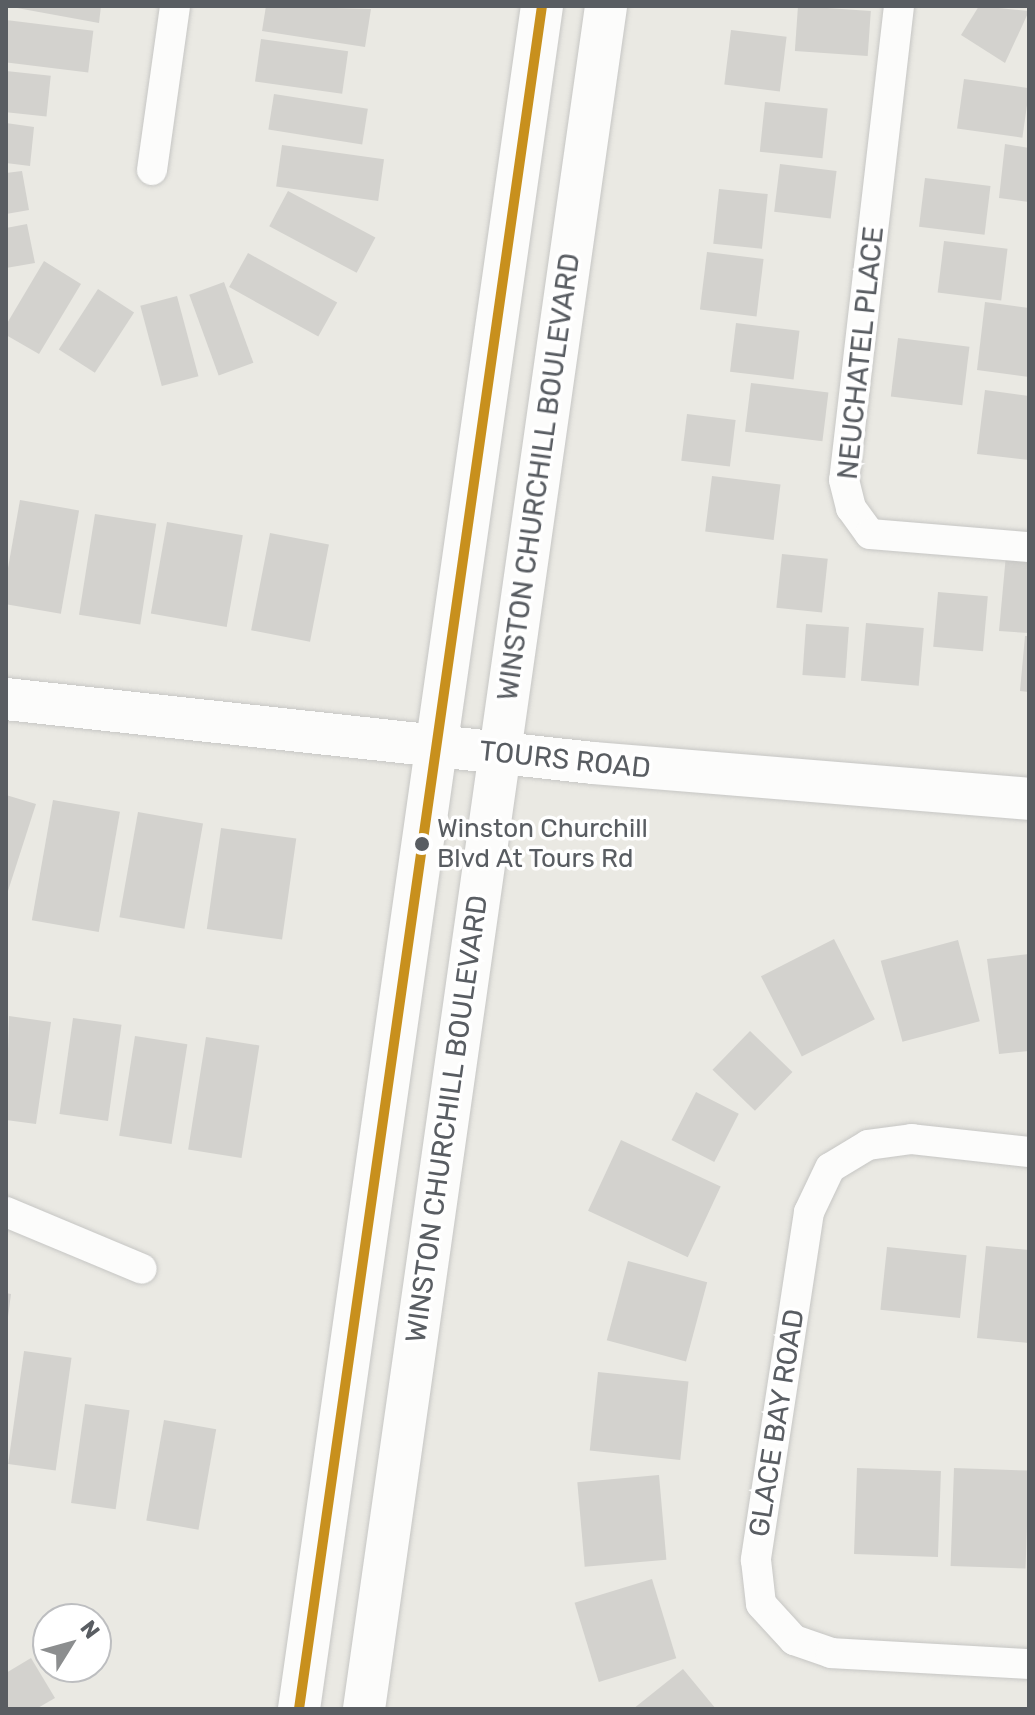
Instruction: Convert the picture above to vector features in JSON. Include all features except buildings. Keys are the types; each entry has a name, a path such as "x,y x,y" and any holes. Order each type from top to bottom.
{"main road":[{"path":"299,1709 542,6"},
{"name":"WINSTON CHURCHILL BOULEVARD","path":"364,1709 606,6"},
{"name":"TOURS ROAD","path":"6,699 500,754 1029,799"}],"street":[{"path":"152,170 175,6"},
{"name":"NEUCHATEL PLACE","path":"899,6 844,480 851,508 870,534 1029,547"},
{"name":"GLACE BAY ROAD","path":"1029,1152 912,1139 868,1145 830,1168 809,1212 756,1560 761,1604 794,1640 831,1653 1029,1664"},
{"path":"6,1212 142,1269"}],"transit line":[{"path":"299,1709 542,6"}],"place":[{"name":"Winston Churchill Blvd At Tours Rd","path":"422,844"}]}
